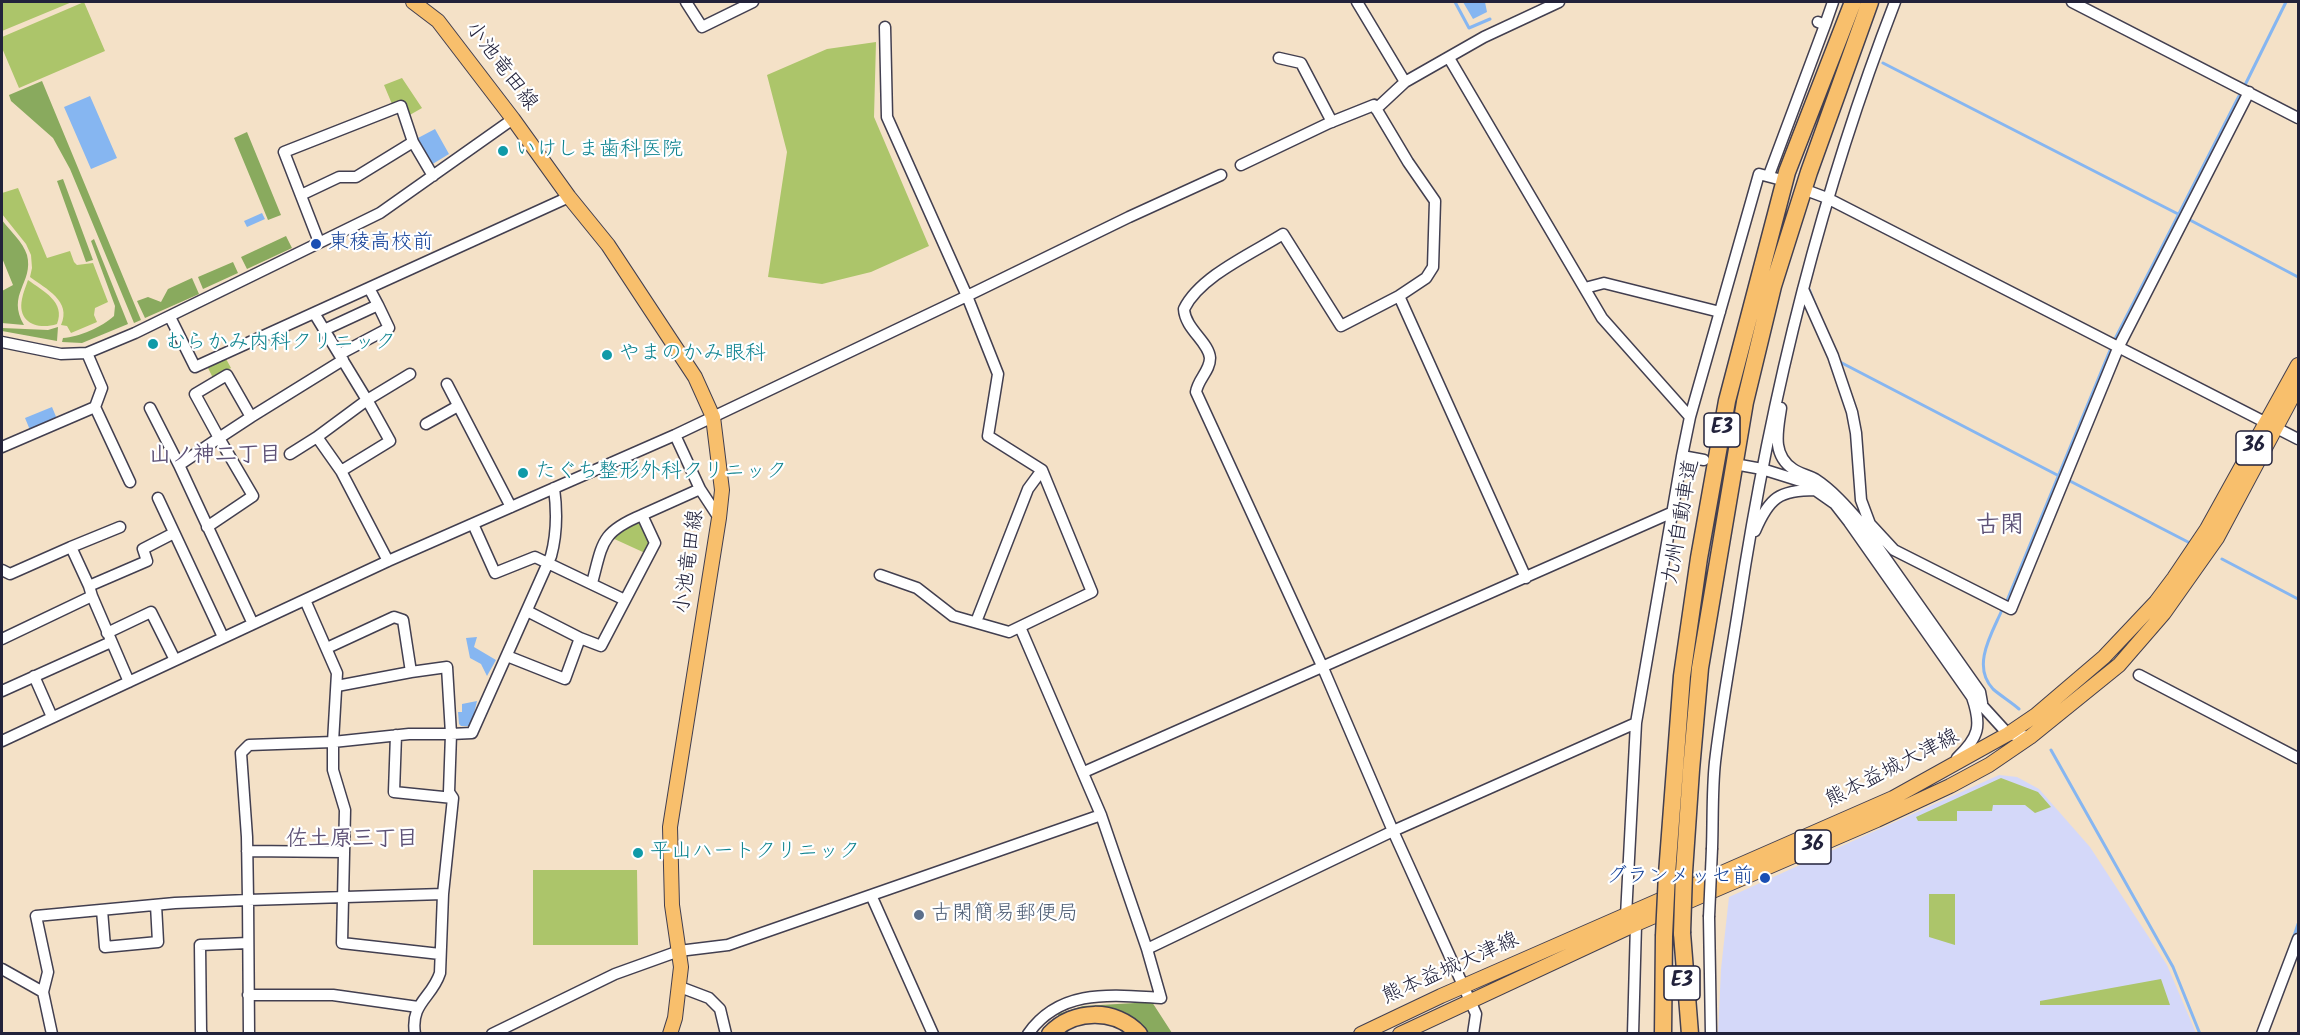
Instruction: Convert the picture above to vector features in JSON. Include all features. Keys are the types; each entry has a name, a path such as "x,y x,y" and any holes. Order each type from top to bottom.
{"highway":[{"name":"九州自動車道","path":"1663,1034 1667,874 1682,676 1699,558 1728,400 1787,172 1853,2"},
{"name":"九州自動車道","path":"1682,1034 1684,872 1690,770 1700,668 1745,402 1773,286 1809,172 1870,2"},
{"path":"1682,933 1690,1034"},
{"path":"1050,1034 1059,1024 1089,1014 1119,1019 1139,1034"},
{"path":"1062,1034 1082,1023 1104,1024 1127,1034"}],"main road":[{"name":"小池竜田線","path":"419,4 438,21 569,197 608,245 695,377 713,417 722,490 670,826 672,905 681,967 675,1018 670,1034"},
{"name":"熊本益城大津線","path":"1361,1034 1463,987 1877,820 1989,765 2031,737 2119,665 2164,613 2217,538 2298,366"},
{"name":"熊本益城大津線","path":"1400,1034 1631,920 1893,798 2008,734 2070,688 2104,657 2156,602 2207,529 2298,386"}],"street":[{"path":"686,2 702,27 746,3"},
{"path":"1358,2 1405,82"},
{"path":"1376,109 1405,82 1485,37 1559,2"},
{"path":"1633,1034 1631,920 1636,723 1682,456 1690,417 1759,174 1773,177 1821,24 1833,2"},
{"path":"1711,1034 1709,917 1715,763 1761,469 1827,198 1863,85 1895,2"},
{"path":"2072,2 2298,118"},
{"path":"880,574 917,588 953,616 1009,632 1092,592 1042,470 988,436 998,374 967,296 887,117 885,27"},
{"path":"1279,58 1301,63 1332,122"},
{"path":"1449,58 1602,318 1690,417"},
{"path":"1803,289 1833,356 1852,412 1856,433 1861,500 1870,524 1894,550 2011,609 2119,346 2249,92"},
{"path":"1241,165 1374,105 1435,201 1433,267 1426,278 1399,296 1341,326 1283,234 1220,271 1188,301 1184,309 1187,323 1210,354 1209,366 1197,382 1196,392 1323,668 1393,831 1476,1014 1473,1034"},
{"path":"319,242 284,152 401,106 413,142 433,176"},
{"path":"2,342 61,354 87,353 170,317 380,213 513,119"},
{"path":"301,195 339,177 356,177 413,142"},
{"path":"2,741 388,561 675,435 1221,175"},
{"path":"1811,192 2119,346 2298,439"},
{"path":"170,317 195,367 569,197"},
{"path":"1584,288 1604,284 1720,312"},
{"path":"179,465 341,357 389,328 369,288"},
{"path":"1399,296 1526,578"},
{"path":"324,330 378,305"},
{"path":"314,313 390,441 341,471"},
{"path":"87,353 102,388 95,407 130,482"},
{"path":"1784,369 1777,436 1781,456 1794,470 1816,480 1817,487"},
{"path":"290,454 367,400 410,374"},
{"path":"207,527 253,496 195,394 227,375 250,417"},
{"path":"447,384 511,507"},
{"path":"426,424 458,405"},
{"path":"2,447 95,407"},
{"path":"150,408 254,624"},
{"path":"675,435 700,489 719,518"},
{"path":"316,437 341,471 388,561"},
{"path":"1682,456 1704,460"},
{"path":"1740,465 1761,469 1817,487 1846,506 1860,522 1980,692 1977,700 1977,720 1973,743 1957,758 1906,786 1893,798"},
{"path":"976,622 1028,489 1042,470"},
{"path":"1748,547 1759,521 1769,504 1777,497 1796,490 1817,487"},
{"path":"249,1034 247,852 241,753 249,745 333,742 396,735 472,733 548,563 555,542 554,488"},
{"path":"592,583 602,545 610,531 620,524 700,489"},
{"path":"158,498 223,637"},
{"path":"1084,772 1673,512"},
{"path":"527,611 601,646 655,543 642,514"},
{"path":"473,524 495,573 535,557 625,600"},
{"path":"2,570 10,574 120,527"},
{"path":"2,639 147,561 143,549 174,534"},
{"path":"71,547 129,682"},
{"path":"305,600 337,673 333,770 345,810 342,943 440,954"},
{"path":"2,692 109,638 150,612 175,660"},
{"path":"327,648 394,617 403,620 411,672"},
{"path":"1020,627 1101,815 1147,949 1161,998 1098,996 1073,1000 1055,1006 1038,1020 1028,1034"},
{"path":"507,656 564,679 580,638"},
{"path":"337,686 447,667 451,734 449,792 453,798 442,894 440,973 436,985 418,1007 413,1018 415,1034"},
{"path":"2139,675 2298,758"},
{"path":"34,676 52,717"},
{"path":"1977,700 2008,734 2031,737"},
{"path":"1147,949 1393,831 1636,723"},
{"path":"1989,765 2003,749 2008,734"},
{"path":"396,735 394,792 453,798"},
{"path":"492,1034 615,974 679,951 728,945 1101,815"},
{"path":"247,852 344,852"},
{"path":"52,1034 44,992 48,972 36,916 156,905 248,900 442,894"},
{"path":"871,895 933,1034"},
{"path":"102,910 105,947 158,942 156,905"},
{"path":"2262,1034 2298,939"},
{"path":"202,1034 200,945 248,943"},
{"path":"3,974 44,992"},
{"path":"680,987 709,998 720,1008 726,1034"},
{"path":"248,995 333,995 418,1007"}],"shaded area":[{"path":"1999,775 2017,777 2039,789 2090,847 2167,965 2196,1033 1718,1034 1721,969 1729,897"}],"green space":[{"path":"2,2 72,2 2,31"},
{"path":"84,2 105,51 19,88 2,48 2,37"},
{"path":"876,42 874,117 929,246 871,272 822,284 768,277 787,152 767,75 827,49"},
{"path":"402,78 422,108 408,116 402,100 392,104 384,85"},
{"path":"42,81 141,320 134,323 70,169 53,138 11,101 9,95"},
{"path":"247,132 281,215 268,220 234,138"},
{"path":"63,179 93,260 86,262 57,181"},
{"path":"18,188 47,258 70,251 77,265 93,263 108,302 95,308 94,315 97,322 71,333 67,326 61,325 63,309 56,296 30,277 31,255 26,244 2,214 2,193"},
{"path":"2,220 27,255 27,273 18,305 24,325 2,323 2,291 13,285 2,258"},
{"path":"286,236 292,248 247,269 241,257"},
{"path":"94,239 128,324 82,343 62,342 63,338 90,331 114,316 115,306 91,241"},
{"path":"233,262 238,273 203,289 198,277"},
{"path":"192,278 199,294 145,318 137,301 148,297 161,302 168,289"},
{"path":"28,280 56,303 59,316 57,324 36,325 26,319 21,307"},
{"path":"58,327 57,341 2,331 2,328 48,330"},
{"path":"225,357 231,368 213,378 207,366"},
{"path":"637,521 643,524 650,541 645,553 610,537"},
{"path":"2001,778 2038,792 2051,807 2035,813 2025,805 1993,805 1992,811 1957,811 1957,821 1918,821 1916,817"},
{"path":"533,870 637,870 638,945 533,945"},
{"path":"1929,894 1955,894 1955,945 1929,937"},
{"path":"2161,979 2170,1005 2040,1005 2040,1001"},
{"path":"1152,1002 1172,1033 1148,1033 1144,1028 1059,1017 1058,1014 1083,1006"}],"water":[{"path":"1463,2 1485,2 1487,12 1473,19"},
{"path":"90,96 117,158 91,169 64,107"},
{"path":"435,129 449,154 431,165 418,138"},
{"path":"262,213 265,219 247,227 244,221"},
{"path":"52,407 57,419 30,430 25,418"},
{"path":"477,637 474,647 496,660 487,676 481,664 470,658 466,638"},
{"path":"477,701 471,726 461,726 458,712 462,712 462,704"}],"waterway":[{"path":"1455,2 1469,28 1490,19"},
{"path":"2245,85 2286,2"},
{"path":"1883,63 2180,215"},
{"path":"2115,339 2239,96"},
{"path":"2188,219 2298,277"},
{"path":"1809,289 1815,304"},
{"path":"2006,603 2111,348"},
{"path":"1839,360 2061,477"},
{"path":"2068,480 2188,542"},
{"path":"2222,559 2298,599"},
{"path":"2002,610 1989,639 1984,670 1993,689 2019,709"},
{"path":"2051,750 2173,967 2200,1034"},
{"path":"2293,939 2298,924"}],"place":[{"name":"いけしま歯科医院","path":"503,151"},
{"name":"東稜高校前","path":"316,244"},
{"name":"むらかみ内科クリニック","path":"153,344"},
{"name":"やまのかみ眼科","path":"607,355"},
{"name":"たぐち整形外科クリニック","path":"523,473"},
{"name":"平山ハートクリニック","path":"638,853"},
{"name":"グランメッセ前","path":"1765,878"},
{"name":"古閑簡易郵便局","path":"919,915"}],"district":[{"name":"山ノ神二丁目","path":"215,457"},
{"name":"古閑","path":"2000,528"},
{"name":"佐土原三丁目","path":"352,841"}]}
